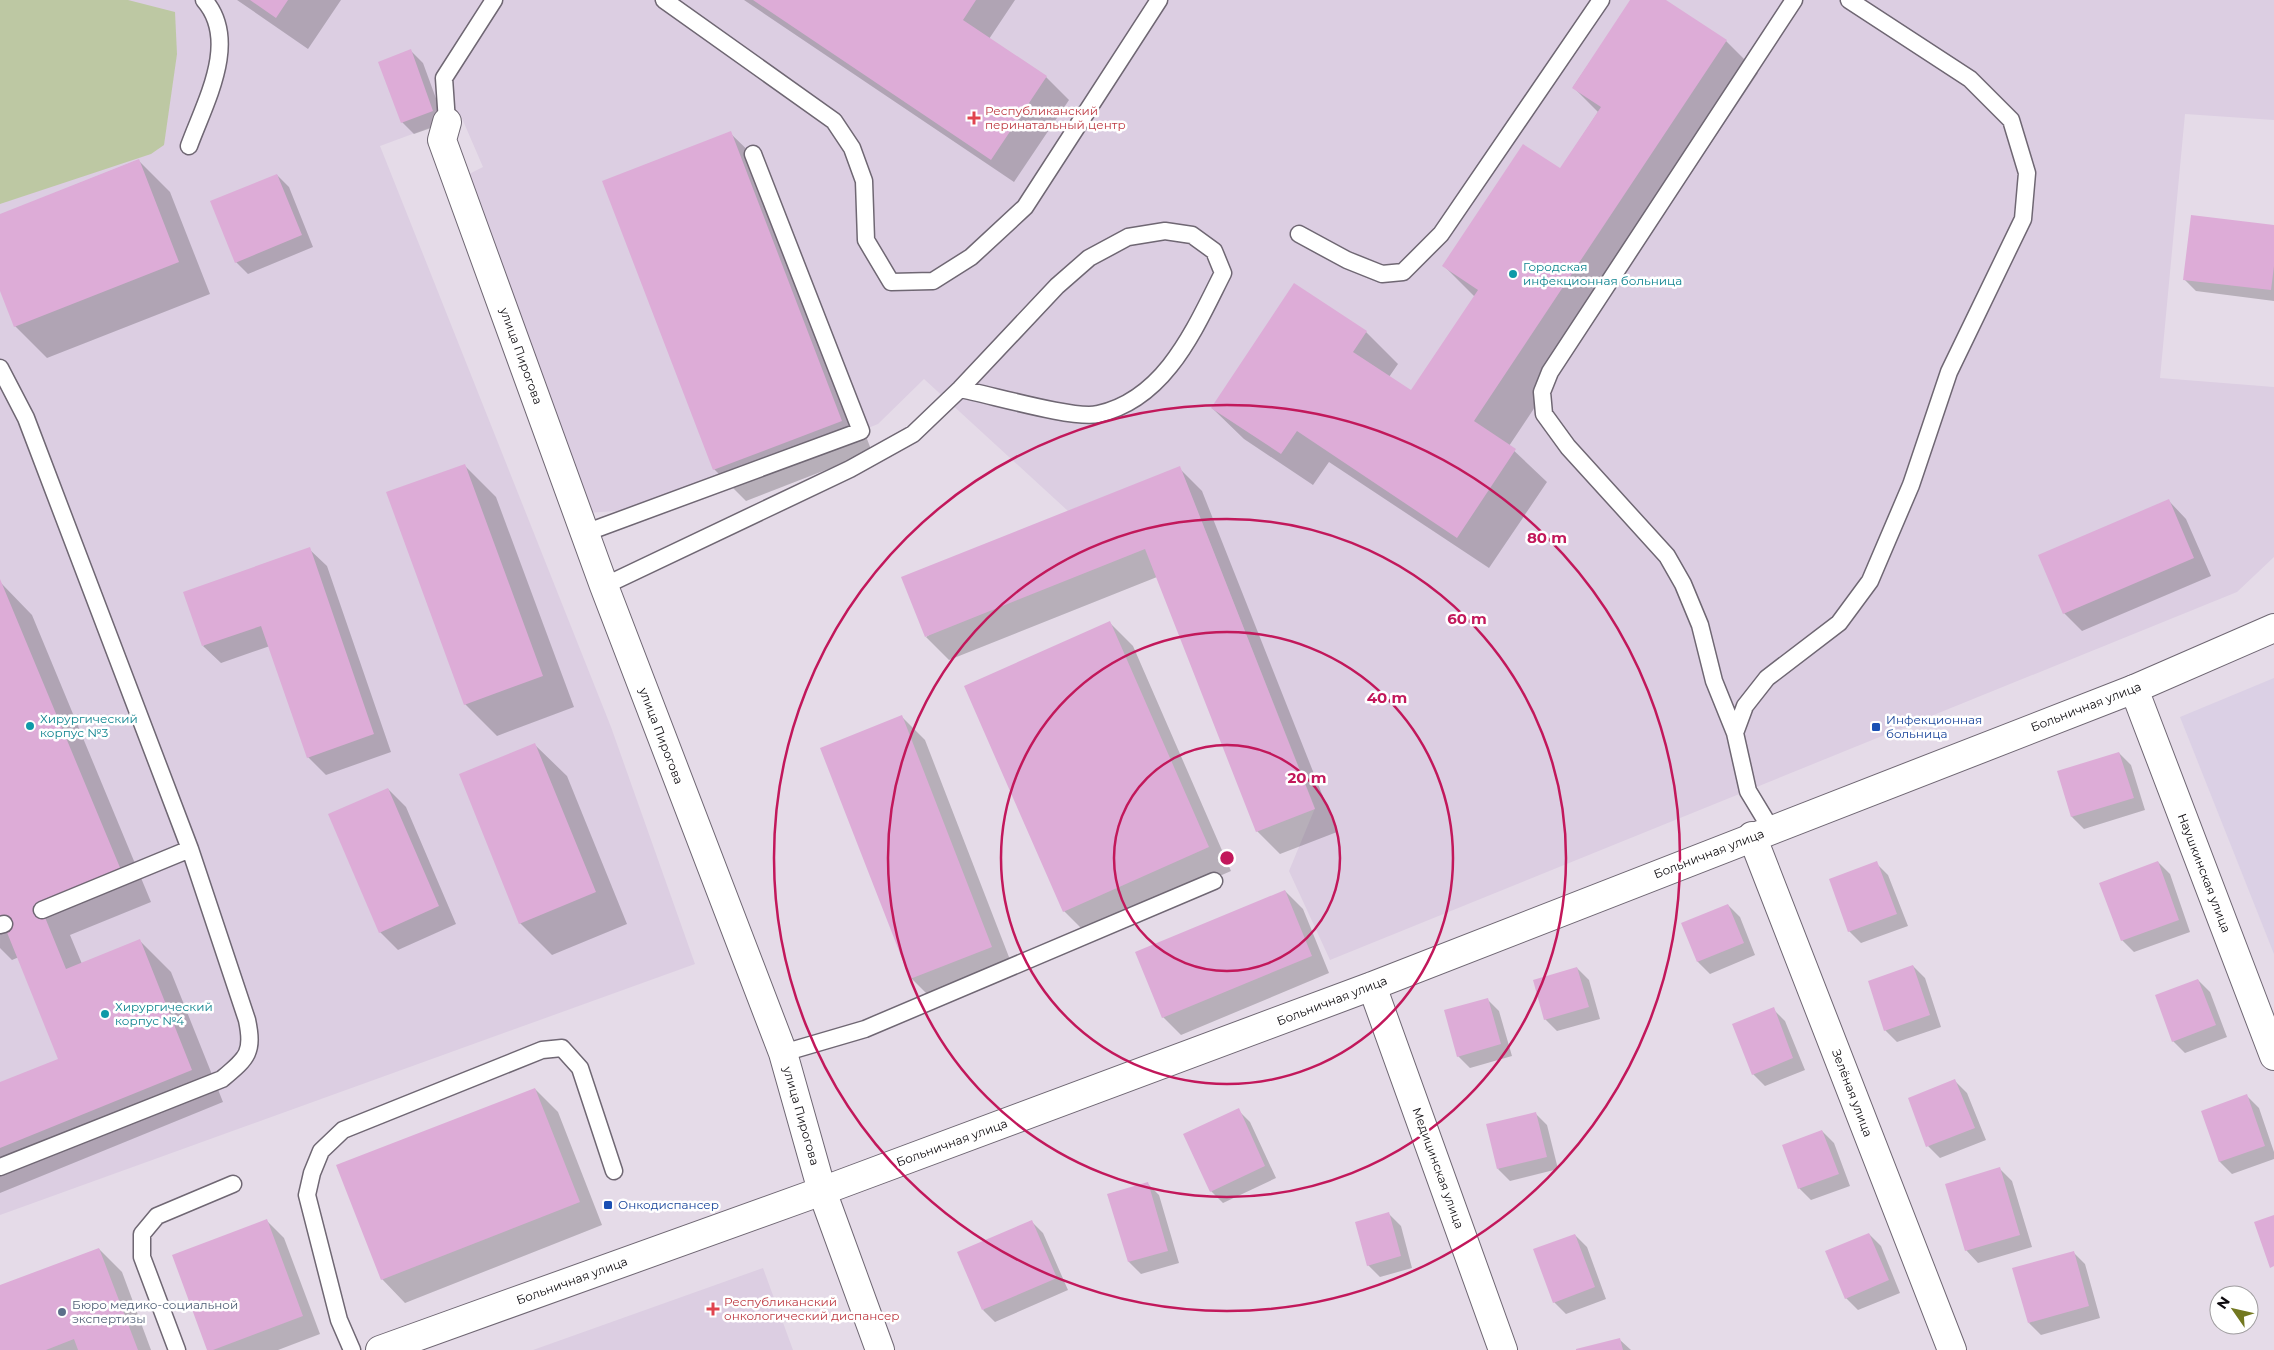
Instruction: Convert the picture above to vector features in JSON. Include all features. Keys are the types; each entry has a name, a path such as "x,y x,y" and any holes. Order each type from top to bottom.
{"street":[{"name":"улица Пирогова","path":"447,122 442,140 604,586 783,1053 822,1191 880,1350"},
{"name":"Больничная улица","path":"380,1350 822,1191 1372,986 2134,689 2274,628"},
{"name":"Наушкинская улица","path":"2134,689 2274,1056"},
{"name":"Зелёная улица","path":"1762,833 1952,1350"},
{"name":"Медицинская улица","path":"1372,986 1503,1350"}],"lane":[{"path":"189,146 218,66 221,39 213,10 204,0"},
{"path":"664,0 834,121 852,148 864,181 866,240 891,282 933,281 971,257 1025,207 1159,0"},
{"path":"1299,234 1347,260 1382,274 1403,272 1441,234 1601,0"},
{"path":"1762,833 1748,791 1736,733 1714,681 1700,625 1683,584 1667,556 1558,434 1544,414 1542,392 1550,372 1794,0"},
{"path":"1736,733 1745,706 1767,678 1839,623 1870,581 1911,485 1949,372 2023,219 2027,173 2011,120 1970,79 1848,0"},
{"path":"447,122 444,78 489,2"},
{"path":"585,533 861,431 753,154"},
{"path":"604,586 850,469 913,434 960,389 1057,286 1089,258 1128,237 1165,231 1192,235 1214,251 1223,273 1178,358 1156,382 1132,401 1098,415 1068,413 960,389"},
{"path":"0,368 26,418 190,849 247,1020 252,1042 241,1063 222,1079 0,1167"},
{"path":"42,910 190,849"},
{"path":"783,1053 865,1029 1214,881"},
{"path":"352,1350 339,1320 307,1195 312,1173 321,1151 343,1130 542,1050 562,1048 580,1068 614,1171"},
{"path":"177,1350 142,1257 142,1234 157,1216 233,1184"}],"shaded area":[{"path":"0,0 2274,0 2274,120 2185,114 2160,378 2274,387 2274,557 2237,592 1330,960 1289,871 1315,808 1180,467 1068,511 924,379 878,424 673,507 587,513 531,360 469,174 483,167 461,116 380,146 611,727 695,964 0,1215"},
{"path":"2274,678 2274,954 2180,717"},
{"name":"Республиканский онкологический диспансер","path":"763,1268 793,1350 533,1350"}],"green space":[{"path":"0,0 128,0 175,12 177,54 164,145 151,154 0,204"}],"building":[{"path":"250,0 288,0 276,18"},
{"name":"Республиканский перинатальный центр","path":"753,0 976,0 963,20 1047,76 991,160"},
{"name":"Городская инфекционная больница","path":"1630,0 1666,0 1727,40 1474,421 1516,449 1457,538 1297,431 1281,454 1211,408 1294,283 1367,331 1353,352 1411,390 1478,290 1442,266 1523,144 1560,168 1601,107 1572,88"},
{"path":"411,49 433,111 401,123 378,62"},
{"path":"731,131 842,421 713,470 602,181"},
{"path":"139,159 179,262 14,327 0,291 0,214"},
{"path":"277,174 302,235 235,263 210,201"},
{"path":"2191,215 2274,225 2274,266 2271,290 2183,280"},
{"path":"465,464 543,676 464,705 386,492"},
{"path":"1180,466 1315,809 1256,832 1145,549 925,637 901,577"},
{"path":"2169,499 2194,558 2063,614 2038,555"},
{"path":"310,547 374,734 307,758 261,626 202,646 183,592"},
{"path":"0,579 121,870 42,910 66,969 140,939 192,1070 0,1148 0,1082 58,1059 2,920 0,921"},
{"path":"1110,621 1209,847 1063,912 964,686"},
{"path":"902,715 992,947 910,979 820,748"},
{"path":"535,743 596,892 519,924 459,774"},
{"path":"2119,752 2134,798 2071,817 2057,771"},
{"path":"388,788 439,906 379,933 328,814"},
{"path":"1877,861 1897,914 1848,932 1829,879"},
{"path":"2158,861 2179,920 2121,941 2099,883"},
{"path":"1285,890 1312,956 1162,1018 1135,952"},
{"path":"1728,904 1744,943 1697,962 1681,923"},
{"path":"1913,965 1930,1015 1884,1031 1868,981"},
{"path":"1577,967 1589,1007 1544,1020 1533,980"},
{"path":"2198,979 2216,1025 2172,1042 2155,995"},
{"path":"1488,998 1501,1044 1457,1057 1444,1010"},
{"path":"1774,1007 1793,1058 1752,1075 1732,1024"},
{"path":"1955,1079 1975,1128 1926,1147 1908,1098"},
{"path":"535,1088 580,1202 381,1280 336,1165"},
{"path":"2247,1094 2265,1146 2219,1162 2201,1111"},
{"path":"1239,1108 1265,1166 1210,1192 1183,1134"},
{"path":"1536,1112 1547,1157 1497,1169 1486,1124"},
{"path":"1822,1130 1839,1174 1798,1189 1782,1145"},
{"path":"2000,1167 2020,1235 1965,1251 1945,1184"},
{"path":"1148,1182 1168,1251 1128,1262 1107,1194"},
{"path":"1389,1212 1401,1256 1367,1266 1355,1222"},
{"path":"2274,1215 2274,1266 2270,1268 2254,1222"},
{"path":"267,1219 303,1316 213,1350 207,1350 172,1255"},
{"path":"1032,1220 1057,1278 982,1310 957,1252"},
{"path":"1869,1233 1889,1280 1845,1299 1825,1251"},
{"path":"1575,1234 1595,1287 1553,1303 1533,1249"},
{"name":"Бюро медико-социальной экспертизы","path":"99,1248 138,1350 78,1350 74,1339 46,1350 0,1350 0,1285"},
{"path":"2074,1251 2089,1306 2028,1323 2012,1268"},
{"path":"1620,1338 1623,1350 1576,1350 1576,1349"}],"place":[{"name":"Республиканский перинатальный центр","path":"974,118"},
{"name":"Городская инфекционная больница","path":"1513,274"},
{"name":"Хирургический корпус №3","path":"30,726"},
{"name":"Инфекционная больница","path":"1876,727"},
{"name":"Хирургический корпус №4","path":"105,1014"},
{"name":"Онкодиспансер","path":"608,1205"},
{"name":"Республиканский онкологический диспансер","path":"713,1309"},
{"name":"Бюро медико-социальной экспертизы","path":"62,1312"}]}
